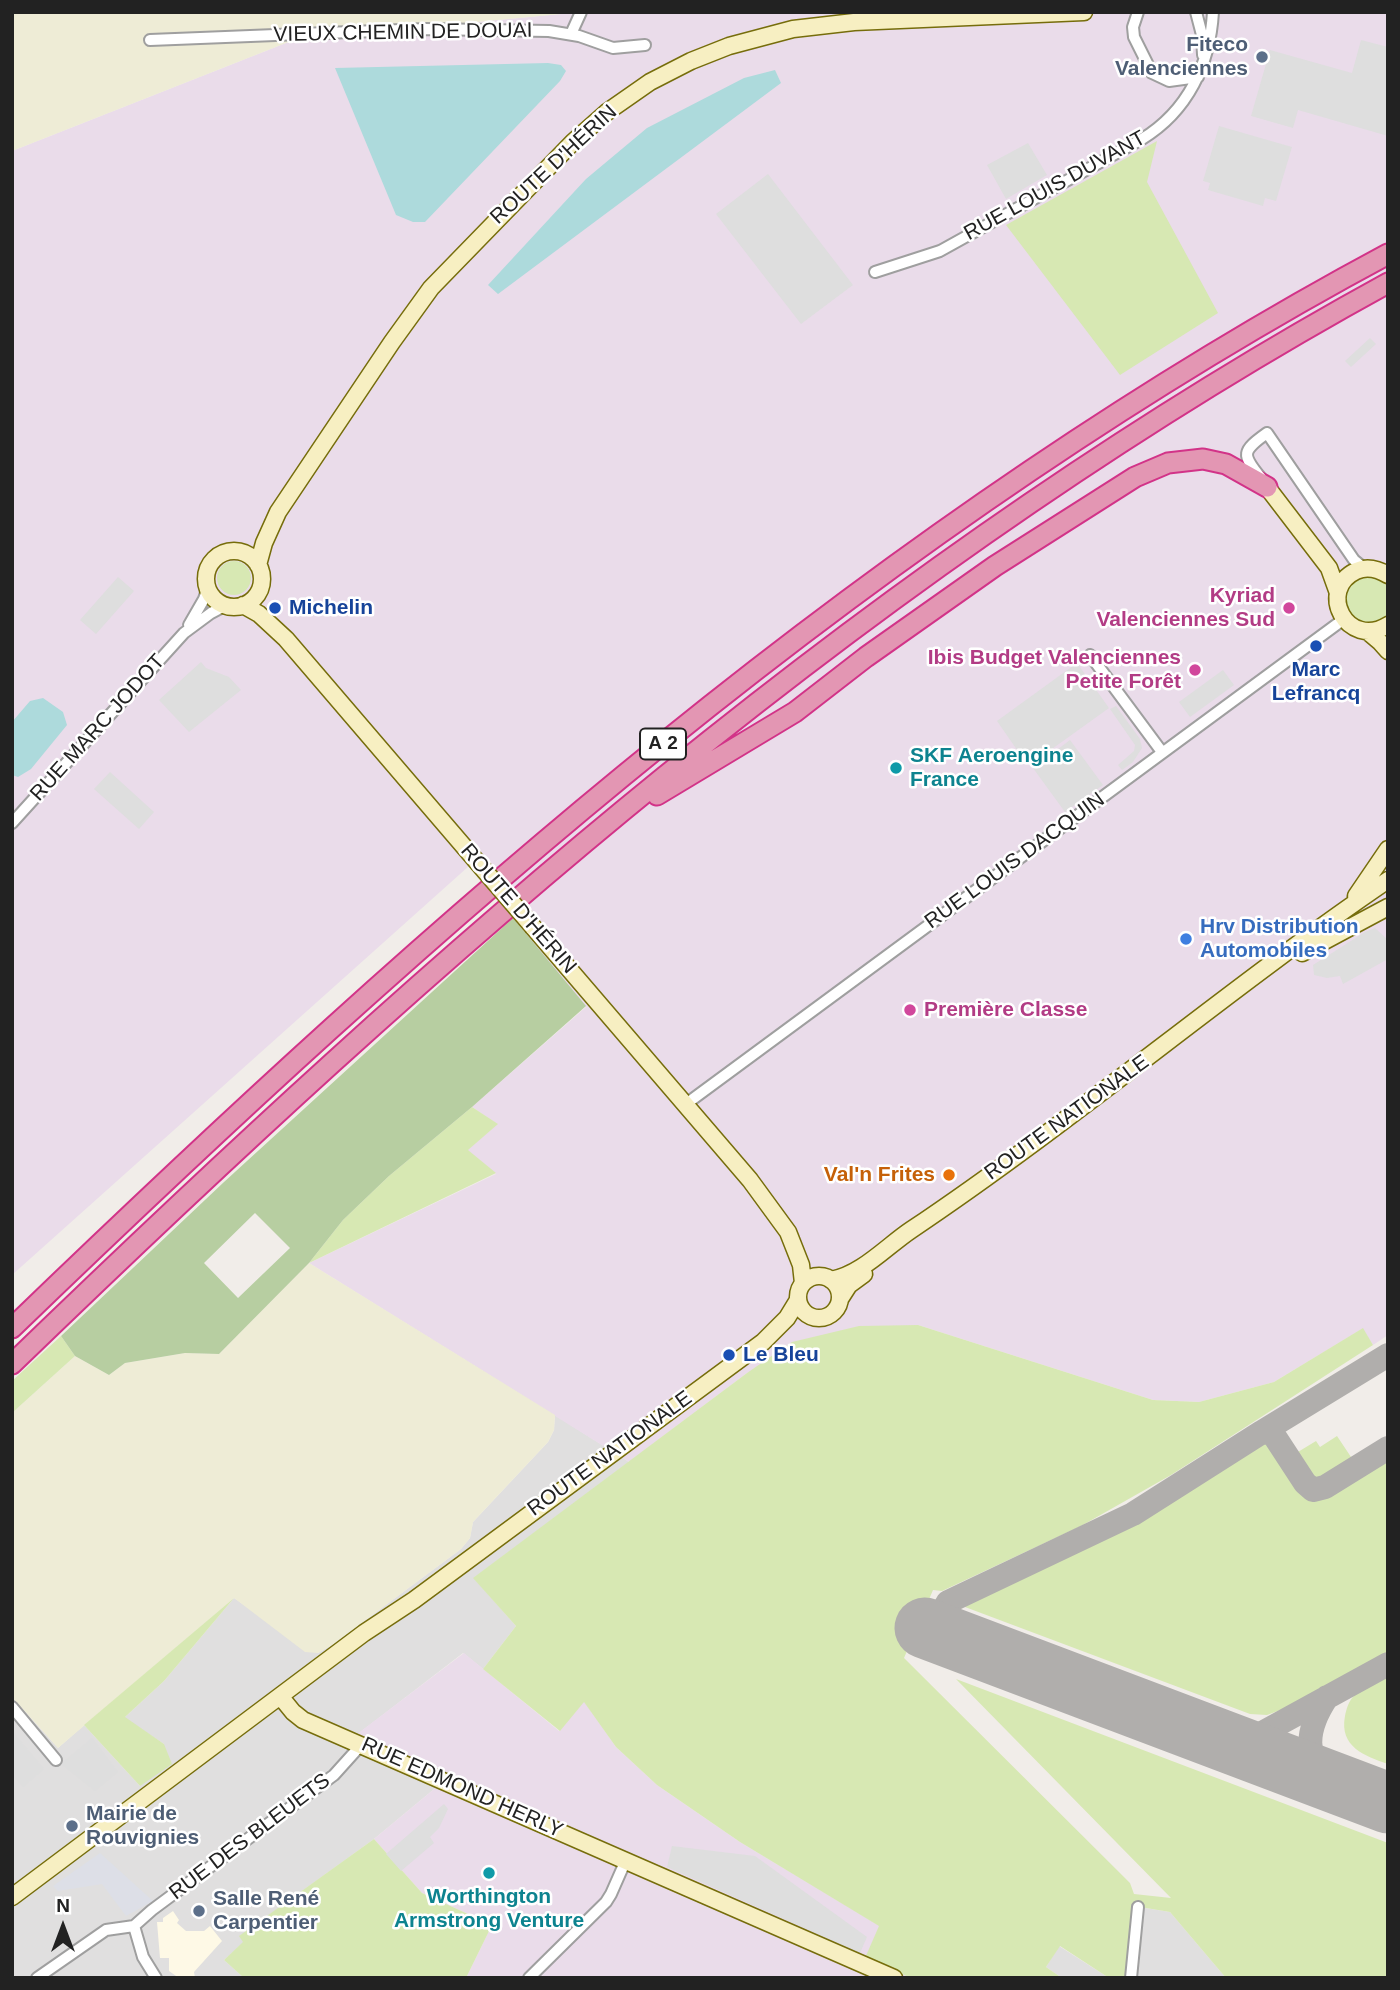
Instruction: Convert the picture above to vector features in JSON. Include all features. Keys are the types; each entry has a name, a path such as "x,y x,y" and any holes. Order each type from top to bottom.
{"highway":[{"name":"A 2","path":"12,1328 179,1169 369,995 542,844 713,704 894,566 1076,440 1248,333 1388,254"},
{"name":"A 2","path":"12,1364 303,1090 569,855 766,695 984,534 1191,397 1301,331 1388,284"},
{"path":"569,855 646,802 795,712 866,657 995,566 1135,477 1168,463 1202,459 1226,464 1267,487"}],"street":[{"path":"571,34 581,12"},
{"name":"ROUTE D'HÉRIN","path":"235,551 251,541 278,512 431,288 573,142 607,112 650,82 691,61 729,46 793,29 841,23 1084,12"},
{"path":"1138,12 1133,37 1152,73 1169,82 1198,77"},
{"name":"RUE LOUIS DUVANT","path":"1196,12 1202,35 1203,61"},
{"name":"RUE LOUIS DUVANT","path":"875,272 940,251 1142,139 1170,118 1198,77 1210,41 1213,12"},
{"name":"VIEUX CHEMIN DE DOUAI","path":"150,40 426,29 530,30 571,34 613,48 645,45"},
{"path":"1365,569 1357,564 1340,541 1267,433 1248,447 1246,454 1249,464 1329,568 1336,582 1338,604 1344,619 1356,628 1367,631 1388,625"},
{"name":"ROUTE D'HÉRIN","path":"258,565 278,512"},
{"path":"235,551 250,556 258,565 262,576 261,587 255,597 234,605 214,597 208,587 207,574 212,563 221,554 235,551"},
{"path":"1338,593 1350,575 1365,569 1378,570 1388,575"},
{"name":"RUE MARC JODOT","path":"12,823 184,633 202,605 208,587"},
{"name":"ROUTE D'HÉRIN","path":"261,587 269,612 286,639"},
{"name":"ROUTE D'HÉRIN","path":"234,605 259,614 286,639 750,1180 791,1239 801,1265 803,1283"},
{"name":"RUE MARC JODOT","path":"184,633 211,613 234,605"},
{"name":"RUE LOUIS DACQUIN","path":"686,1104 1344,619"},
{"path":"1367,631 1388,651"},
{"path":"1090,655 1162,752"},
{"path":"1345,910 1388,849"},
{"path":"1181,1034 1388,880"},
{"path":"1181,1034 1388,891"},
{"path":"1287,961 1388,907"},
{"name":"ROUTE NATIONALE","path":"826,1278 853,1272 1181,1034"},
{"name":"ROUTE D'HÉRIN","path":"750,1180 782,1207 796,1230 810,1263 826,1278"},
{"name":"ROUTE NATIONALE","path":"840,1298 856,1280 953,1202"},
{"path":"763,1342 793,1325 832,1314 838,1307 840,1298 838,1288 826,1278 813,1277 803,1283 799,1290 798,1300 803,1311 813,1318"},
{"name":"ROUTE NATIONALE","path":"12,1897 182,1771 255,1727 287,1697 349,1657 414,1600 763,1342 787,1318 798,1300"},
{"name":"RUE EDMOND HERLY","path":"287,1697 299,1717 894,1978"},
{"path":"12,1707 56,1760"},
{"name":"RUE DES BLEUETS","path":"134,1926 334,1776 361,1745"},
{"path":"529,1978 606,1902 626,1860"},
{"path":"1130,1978 1138,1907"},
{"path":"37,1978 106,1930 134,1926 143,1957 156,1978"}],"shaded area":[{"path":"12,12 582,12 296,39 12,151"},
{"path":"582,12 1388,12 1388,1335 1373,1345 1362,1329 1274,1382 1199,1402 1153,1400 918,1325 747,1373 629,1462 309,1263 496,1174 467,1150 497,1124 472,1107 586,1007 469,866 12,1275 12,151 296,39"},
{"path":"1361,40 1388,47 1388,136 1298,110 1293,128 1251,116 1270,50 1352,73"},
{"path":"1219,126 1292,147 1276,201 1265,198 1263,206 1208,190 1210,183 1203,181"},
{"path":"1028,143 1047,175 1006,199 987,165"},
{"path":"768,174 853,285 801,324 716,214"},
{"path":"1370,338 1376,344 1351,367 1345,361"},
{"path":"118,577 134,591 96,634 80,620"},
{"path":"201,662 206,668 229,677 241,690 189,732 159,700"},
{"path":"1077,663 1109,708 1031,764 1027,758 1024,760 997,721"},
{"path":"1223,670 1234,685 1190,717 1179,702"},
{"path":"1116,706 1140,739 1142,748 1133,762 1122,770 1118,765 1134,751 1135,745 1110,709"},
{"path":"1070,740 1103,785 1065,812 1033,768"},
{"path":"110,772 154,812 139,829 94,789"},
{"path":"1375,928 1388,940 1388,959 1343,984 1340,976 1327,978 1314,975 1313,965"},
{"path":"309,1263 555,1415 554,1430 548,1442 473,1522 470,1538 461,1549 332,1645 318,1653 305,1652 234,1598 58,1748 12,1697 12,1413 75,1356 109,1375 125,1363 185,1353 219,1354"},
{"path":"555,1415 629,1462 474,1578 516,1626 483,1669 463,1653 358,1734 451,1775 374,1839 240,1936 244,1942 224,1960 244,1978 12,1978 12,1697 58,1748 84,1725 140,1786 164,1744 124,1718 164,1681 234,1598 318,1653 461,1549 470,1538 473,1522 548,1442 554,1430"},
{"path":"464,1653 559,1731 584,1701 616,1747 657,1785 740,1842 880,1926 866,1958 911,1978 466,1978 492,1925 422,1893 374,1839 451,1775 357,1734"},
{"path":"12,1731 44,1769 23,1787 12,1774"},
{"path":"92,1738 118,1772 95,1791 61,1764"},
{"path":"444,1804 448,1809 439,1828 430,1837 434,1843 401,1871 386,1854"},
{"path":"672,1846 755,1856 867,1937 860,1953 667,1867"},
{"path":"100,1853 153,1901 126,1916 102,1884 58,1891 53,1886"},
{"path":"1133,1906 1170,1912 1226,1978 1125,1978"},
{"path":"173,1911 179,1920 177,1923 186,1931 204,1931 210,1926 222,1941 194,1972 195,1978 179,1978 169,1971 169,1958 160,1958 157,1922 163,1922 163,1918"},
{"path":"1059,1946 1109,1978 1062,1978 1046,1967"}],"green space":[{"path":"1157,141 1147,182 1218,313 1120,375 1006,225"},
{"path":"234,561 246,566 251,578 246,590 234,595 222,590 217,578 222,566"},
{"path":"1368,575 1384,579 1388,583 1388,615 1377,622 1367,623 1351,614 1344,598 1352,581"},
{"path":"513,918 586,1006 389,1176 343,1220 309,1263 219,1354 185,1353 125,1363 109,1375 75,1356 61,1336 224,1182","holes":["255,1213 290,1248 238,1298 204,1263"]},
{"path":"472,1107 498,1124 468,1150 496,1173 309,1263 343,1220 389,1176"},
{"path":"918,1325 1153,1400 1199,1402 1274,1382 1363,1328 1373,1345 1171,1475 1081,1526 942,1591 933,1590 904,1658 1130,1883 1134,1894 1171,1898 956,1679 1388,1843 1388,1978 1226,1978 1170,1912 1134,1906 1125,1978 1109,1978 1060,1946 1046,1967 1062,1978 911,1978 865,1958 879,1926 740,1842 657,1785 616,1747 584,1702 560,1731 483,1669 516,1626 473,1578 792,1342 859,1326"},
{"path":"61,1336 75,1356 12,1413 12,1381"},
{"path":"1337,1436 1355,1463 1327,1479 1306,1477 1293,1455 1316,1441 1320,1447"},
{"path":"1260,1440 1275,1443 1304,1490 1317,1495 1388,1453 1388,1652 1283,1709 1267,1715 1250,1714 957,1604 1136,1519"},
{"path":"234,1598 164,1681 125,1717 164,1744 172,1764 140,1786 84,1725"},
{"path":"1388,1677 1388,1764 1356,1749 1350,1743 1344,1727 1346,1711 1352,1698"},
{"path":"374,1839 422,1893 492,1925 466,1978 244,1978 224,1960 243,1942 239,1936"}],"water":[{"path":"548,63 561,65 566,71 560,81 425,222 413,222 396,215 335,68"},
{"path":"775,70 781,83 498,294 488,285 586,179 647,128 744,78"},
{"path":"43,698 63,712 67,725 31,769 18,777 12,775 12,722 30,701"}],"taxiway":[{"path":"1262,1432 1388,1355"},
{"path":"962,1642 952,1634 943,1620 948,1602 1133,1514 1262,1432 1273,1434 1305,1483 1313,1490 1325,1487 1388,1448"},
{"path":"1221,1739 1238,1741 1253,1738 1388,1664"},
{"path":"1327,1697 1317,1714 1310,1743 1315,1762 1321,1771 1339,1785"}],"runway":[{"path":"925,1628 1388,1803"}],"place":[{"name":"Fiteco Valenciennes","path":"1262,57"},
{"name":"Michelin","path":"275,608"},
{"name":"Kyriad Valenciennes Sud","path":"1289,608"},
{"name":"Marc Lefrancq","path":"1316,646"},
{"name":"Ibis Budget Valenciennes Petite Forêt","path":"1195,670"},
{"name":"SKF Aeroengine France","path":"896,768"},
{"name":"Hrv Distribution Automobiles","path":"1186,939"},
{"name":"Première Classe","path":"910,1010"},
{"name":"Val'n Frites","path":"949,1175"},
{"name":"Le Bleu","path":"729,1355"},
{"name":"Mairie de Rouvignies","path":"72,1826"},
{"name":"Worthington Armstrong Venture","path":"489,1873"},
{"name":"Salle René Carpentier","path":"199,1911"}]}
